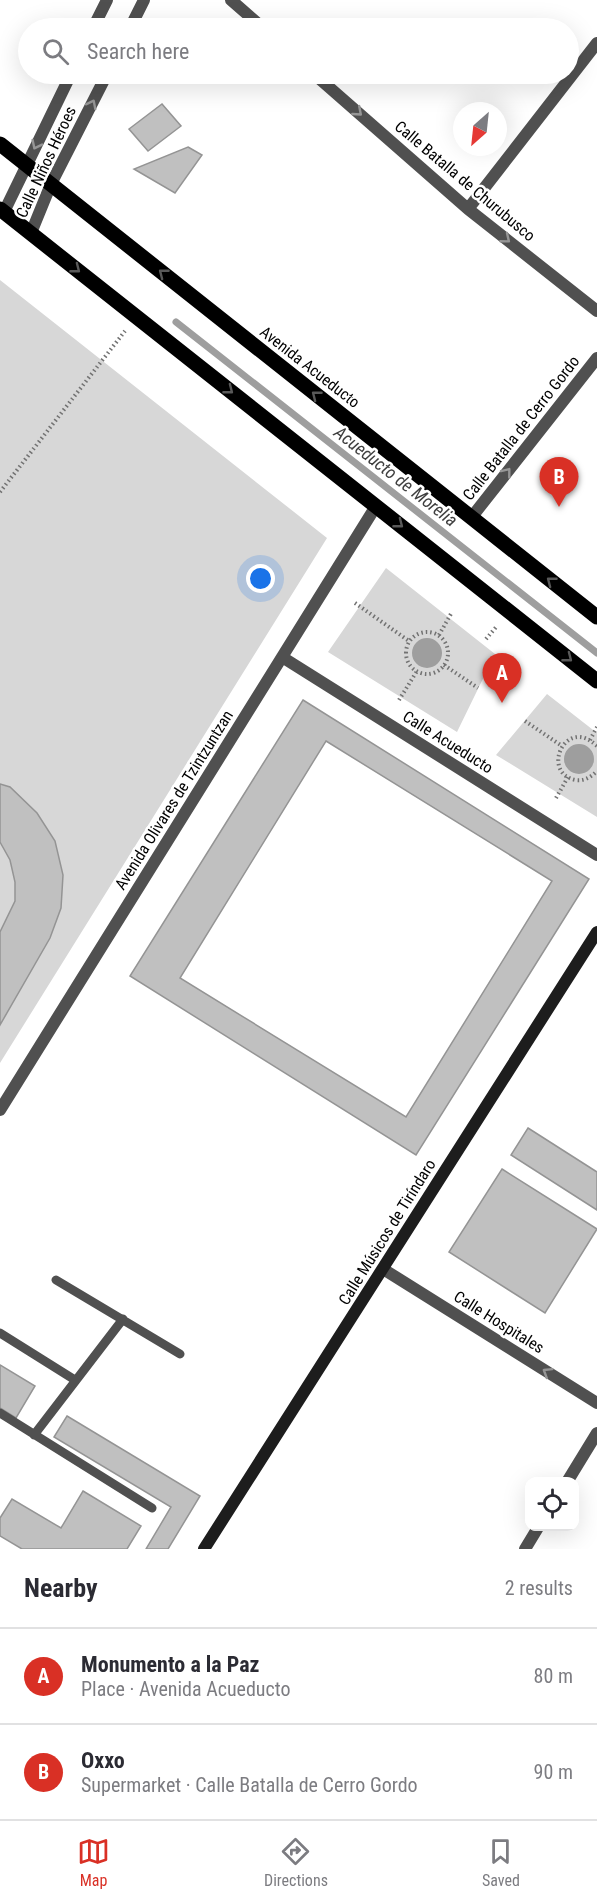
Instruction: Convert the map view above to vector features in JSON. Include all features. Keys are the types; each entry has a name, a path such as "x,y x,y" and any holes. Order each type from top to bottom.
{"main road":[{"name":"Avenida Acueducto","path":"0,144 597,617"},
{"path":"2,210 597,681"}],"street":[{"path":"98,18 107,0"},
{"path":"135,18 144,0"},
{"path":"231,0 252,18"},
{"path":"579,66 597,43"},
{"name":"Calle Niños Héroes","path":"2,210 66,84"},
{"name":"Calle Niños Héroes","path":"31,232 51,184 102,84"},
{"name":"Calle Batalla de Churubusco","path":"325,84 468,209 597,311"},
{"path":"468,209 565,84"},
{"name":"Calle Batalla de Cerro Gordo","path":"471,518 597,358"},
{"name":"Avenida Olivares de Tzintzuntzan","path":"0,1110 376,506"},
{"name":"Calle Acueducto","path":"282,657 597,855"},
{"name":"Calle Músicos de Tiríndaro","path":"204,1549 597,932"},
{"name":"Calle Hospitales","path":"383,1269 597,1403"},
{"path":"570,1477 597,1433"},
{"path":"525,1549 536,1531"}],"lane":[{"path":"56,1280 180,1354"},
{"path":"34,1435 123,1319"},
{"path":"0,1333 75,1380"},
{"path":"0,1413 152,1508"}],"path":[{"path":"0,492 137,317"},
{"path":"355,603 409,641"},
{"path":"439,635 452,612"},
{"path":"424,631 439,635 448,652 444,665 434,673 417,671 406,658 409,641 424,631"},
{"path":"444,665 478,688"},
{"path":"399,700 417,671"},
{"path":"525,721 562,746"},
{"path":"590,740 597,727"},
{"path":"597,746 590,740 577,737 562,746 559,764 568,777 586,779 597,771"},
{"path":"556,798 568,777"}],"shaded area":[{"path":"0,280 327,538 0,1063"},
{"path":"386,568 495,654 457,732 328,652"},
{"path":"427,638 438,642 442,653 438,664 427,668 416,664 412,653 416,642"},
{"path":"547,694 597,733 597,817 496,755"},
{"path":"579,744 590,748 594,759 590,770 579,774 568,770 564,759 568,748"}],"building":[{"path":"162,104 181,126 148,151 129,129"},
{"path":"188,147 202,155 175,193 134,169"},
{"path":"303,700 589,879 416,1155 130,976","holes":["326,741 552,881 406,1117 180,978"]},
{"path":"0,784 10,787 37,813 55,841 63,875 61,908 50,938 0,1025 0,932 15,901 15,882 10,860 0,842"},
{"path":"528,1128 597,1172 597,1210 511,1155"},
{"path":"502,1169 597,1229 545,1313 449,1252"},
{"path":"0,1365 35,1386 16,1418 0,1408"},
{"path":"67,1416 200,1496 168,1549 146,1549 171,1507 54,1437"},
{"path":"83,1491 141,1526 127,1549 22,1549 0,1536 0,1518 12,1499 61,1528"}],"waterway":[{"name":"Acueducto de Morelia","path":"176,322 597,653"}],"place":[{"name":"Oxxo","path":"559,507"},
{"name":"Monumento a la Paz","path":"502,703"}]}
